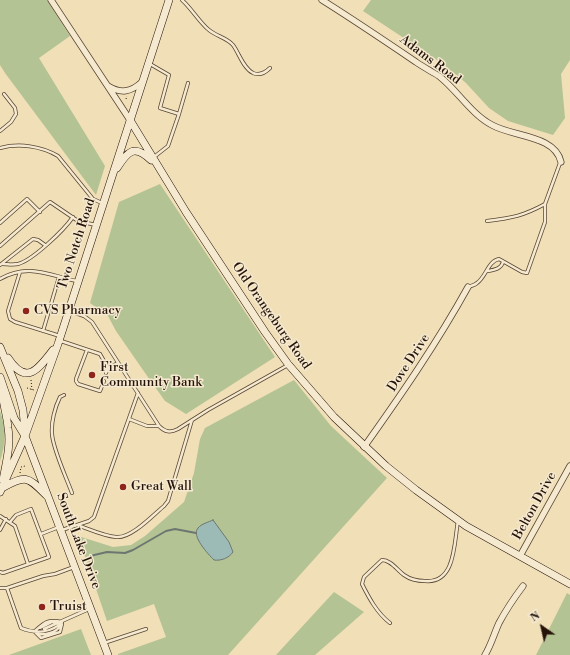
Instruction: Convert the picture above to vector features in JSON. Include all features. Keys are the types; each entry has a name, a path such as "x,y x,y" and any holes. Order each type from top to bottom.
{"street":[{"name":"Old Orangeburg Road","path":"51,0 130,120 265,332 288,364 322,404 364,447 416,490 458,520 570,584"},
{"name":"Two Notch Road","path":"1,490 25,436 69,311 169,0"},
{"name":"Adams Road","path":"323,0 439,77 476,114 490,124 506,131 529,136 550,146 559,155 561,162"},
{"path":"106,84 112,88 124,92 136,87 142,82"},
{"path":"111,177 126,155 134,151 142,152 158,166"},
{"name":"Dove Drive","path":"364,447 412,379 468,287"},
{"path":"0,346 13,366 26,373 37,370 59,340"},
{"name":"South Lake Drive","path":"0,346 24,410 25,436"},
{"path":"1,382 9,438 1,490"},
{"name":"South Lake Drive","path":"1,382 14,418 25,436 50,499 74,567 108,655"},
{"name":"Belton Drive","path":"520,556 570,466"},
{"path":"1,490 17,480 25,479 34,484 50,499"},
{"path":"485,655 498,625 523,586"}],"lane":[{"path":"182,0 195,13 206,28 229,41 234,46 237,53 251,71 260,74 264,73 270,68"},
{"path":"148,63 169,76 160,108 179,114"},
{"path":"153,158 168,146 188,83"},
{"path":"0,131 11,122 16,114 15,108 4,94"},
{"path":"0,148 31,147 42,148 50,151 60,159 93,199 103,204"},
{"path":"468,287 478,283 495,260 499,259 522,272 527,272 545,222 545,204 561,162"},
{"path":"0,223 28,199 40,212"},
{"path":"0,246 50,202 83,223 96,225"},
{"path":"487,221 509,219 523,215 545,204"},
{"path":"1,264 19,264 45,245 67,226 73,217"},
{"path":"1,264 33,238 45,245"},
{"path":"487,272 498,268 503,262"},
{"path":"0,274 1,279 20,272 34,271 78,282"},
{"path":"20,272 8,311 9,316 15,322 43,331 59,340 100,354 108,368"},
{"path":"43,331 59,277"},
{"path":"69,311 84,316 92,322 159,426 167,431 173,432 288,364"},
{"path":"87,350 76,381 78,384 100,391 104,380"},
{"path":"106,373 108,368 118,363"},
{"path":"40,534 77,525 89,521 94,517 138,393"},
{"path":"64,395 59,399 52,425 52,435 72,493"},
{"path":"129,419 147,426 159,426"},
{"path":"77,525 114,537 123,537 131,533 164,506 168,502 193,420"},
{"path":"0,572 3,573 49,557 31,509 16,515 10,522"},
{"path":"0,516 15,526 28,564"},
{"path":"0,530 6,519"},
{"path":"390,623 381,615 368,596 362,584 364,577 382,560 388,561 404,575 414,580 431,582 442,577 447,572 454,553 458,520"},
{"path":"0,588 7,588 74,567"},
{"path":"7,588 21,628 27,631 40,632 57,627 62,622 91,608"},
{"path":"34,632 52,622 62,622"},
{"path":"34,632 41,638 60,632 62,622"},
{"path":"104,644 146,629"}],"path":[{"path":"30,377 32,390"},
{"path":"27,388 36,391"},
{"path":"19,474 21,467 25,466"}],"green space":[{"path":"0,0 47,0 70,36 39,58 105,166 96,195 0,65"},
{"path":"371,0 570,0 570,60 561,74 565,118 553,135 508,121 489,108 466,83 443,64 363,11"},
{"path":"160,184 275,357 186,414 165,401 116,331 108,316 90,303 119,202"},
{"path":"294,380 331,426 387,478 228,655 118,655 166,637 154,604 107,621 78,536 113,547 131,545 145,536 184,502 194,473 200,439 205,428"},
{"path":"0,411 4,436 0,461"},
{"path":"334,592 364,612 315,655 276,655"},
{"path":"567,593 570,595 570,655 536,655"},
{"path":"81,629 91,655 9,655"}],"water":[{"path":"213,520 229,542 233,552 225,559 214,560 198,540 196,531 198,528"}],"waterway":[{"path":"90,556 107,552 125,553 166,531 175,529 196,533"}],"place":[{"name":"CVS Pharmacy","path":"26,311"},
{"name":"First Community Bank","path":"92,375"},
{"name":"Great Wall","path":"123,487"},
{"name":"Truist","path":"42,607"}]}
